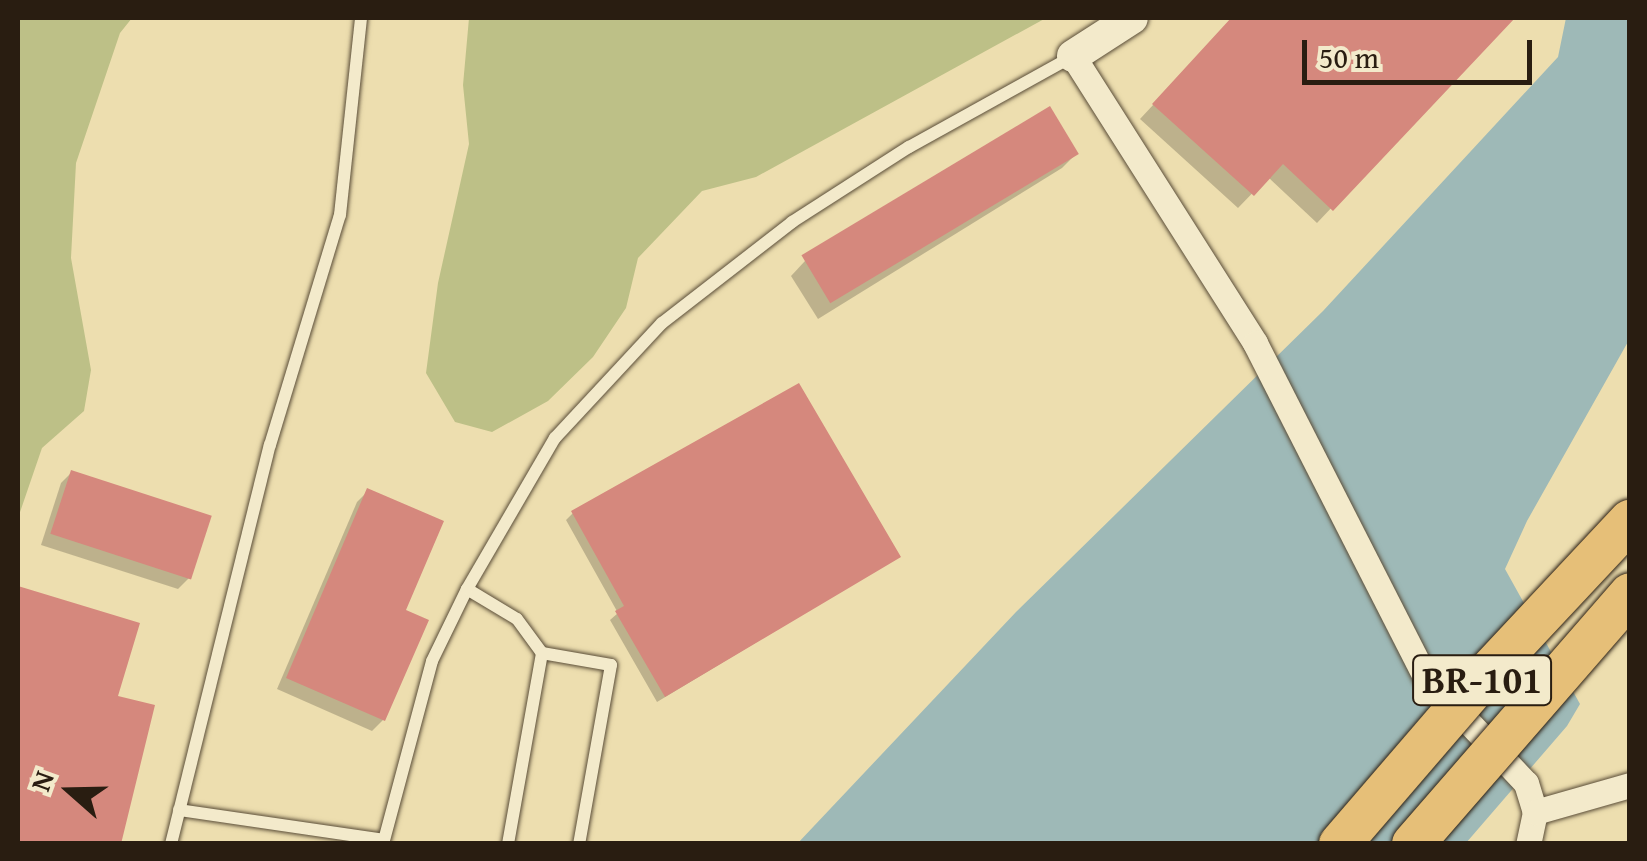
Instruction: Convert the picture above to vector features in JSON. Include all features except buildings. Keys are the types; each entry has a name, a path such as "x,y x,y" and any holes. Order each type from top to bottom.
{"highway":[{"name":"BR-101","path":"1340,844 1470,693 1630,521"},
{"name":"BR-101","path":"1413,844 1630,594"}],"street":[{"path":"1132,18 1072,56 1255,343 1425,676 1526,783 1535,812 1528,844"},
{"path":"1535,812 1630,784"}],"lane":[{"path":"171,844 270,445 340,216 361,18"},
{"path":"179,810 383,842 432,662 467,588 555,438 662,322 792,222 909,147 1072,56"},
{"path":"467,588 516,619 542,653 611,665 580,844"},
{"path":"508,844 542,653"}],"green space":[{"path":"18,18 132,18 120,33 76,163 71,258 91,370 84,411 42,448 18,518"},
{"path":"469,18 1046,18 756,177 702,191 638,258 626,308 593,357 548,401 492,432 455,422 426,373 438,283 469,144 463,85"}],"water":[{"path":"1566,18 1629,18 1629,340 1527,521 1505,569 1580,704 1567,726 1466,843 797,844 1016,612 1323,311 1558,57"}]}
